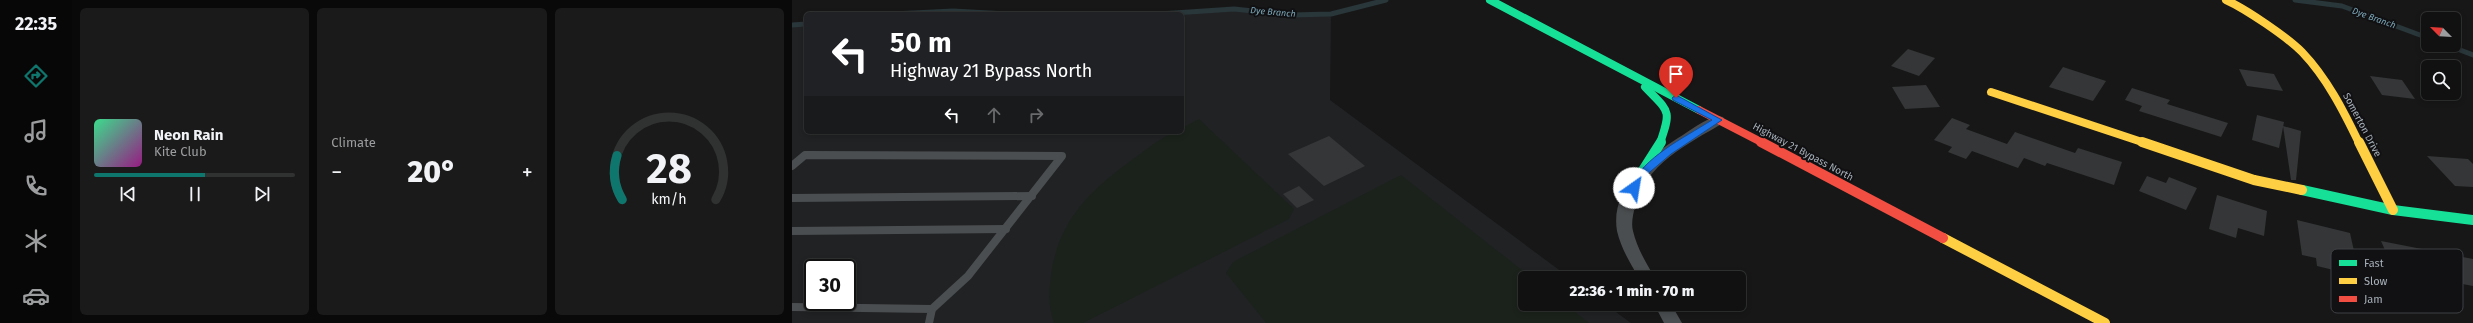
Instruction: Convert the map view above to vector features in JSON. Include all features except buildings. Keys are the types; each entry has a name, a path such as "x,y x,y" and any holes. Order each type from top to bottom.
{"main road":[{"name":"Highway 21 Bypass North","path":"1490,0 2105,323"},
{"name":"Somerton Drive","path":"2226,0 2241,7 2302,52 2337,99 2394,210"},
{"path":"1634,76 1669,113 1670,121 1665,134 1640,175"},
{"path":"1991,92 2254,180 2394,210 2473,220"}],"street":[{"path":"1643,271 1635,257 1625,229 1627,202 1640,175 1668,152 1718,120"},
{"path":"1666,311 1673,323"}],"lane":[{"path":"792,166 805,155 1062,156 968,276 932,309 929,323"},
{"path":"792,198 1032,196"},
{"path":"792,231 1006,229"},
{"path":"792,307 932,309"}],"shaded area":[{"path":"1234,9 1291,15 1331,14 1330,100 1561,271 1518,271 1518,311 1615,311 1631,323 792,323 792,25 804,24 804,134 1184,134 1184,12"},
{"path":"953,11 971,12 934,12"},
{"path":"1199,119 1294,209 1289,219 1083,323 1054,323 1050,299 1051,275 1055,255 1062,236 1071,220 1081,205 1094,191 1123,166 1171,134 1184,134 1184,127"},
{"path":"1401,175 1523,271 1518,271 1518,311 1574,311 1589,323 1266,323 1226,273 1233,262"}],"waterway":[{"name":"Dye Branch","path":"1184,12 1234,9 1291,15 1331,14 1386,0"},
{"name":"Dye Branch","path":"2295,0 2342,6 2421,35"},
{"name":"Dye Branch","path":"933,12 971,12"},
{"name":"Dye Branch","path":"792,25 804,24"},
{"name":"Dye Branch","path":"2461,50 2473,55"}],"traffic: fast":[{"path":"1490,0 1699,110"},
{"path":"1640,175 1660,144 1669,118 1666,109 1645,87"},
{"path":"2302,190 2393,210 2473,220"}],"traffic: slow":[{"path":"2226,0 2241,7 2302,52 2337,99 2393,210"},
{"path":"1991,92 2254,180 2302,190"},
{"path":"1943,238 2105,323"}],"traffic: jam":[{"path":"1699,110 1943,238"}],"route":[{"path":"1634,188 1640,175 1668,152 1718,120 1676,98"}]}
